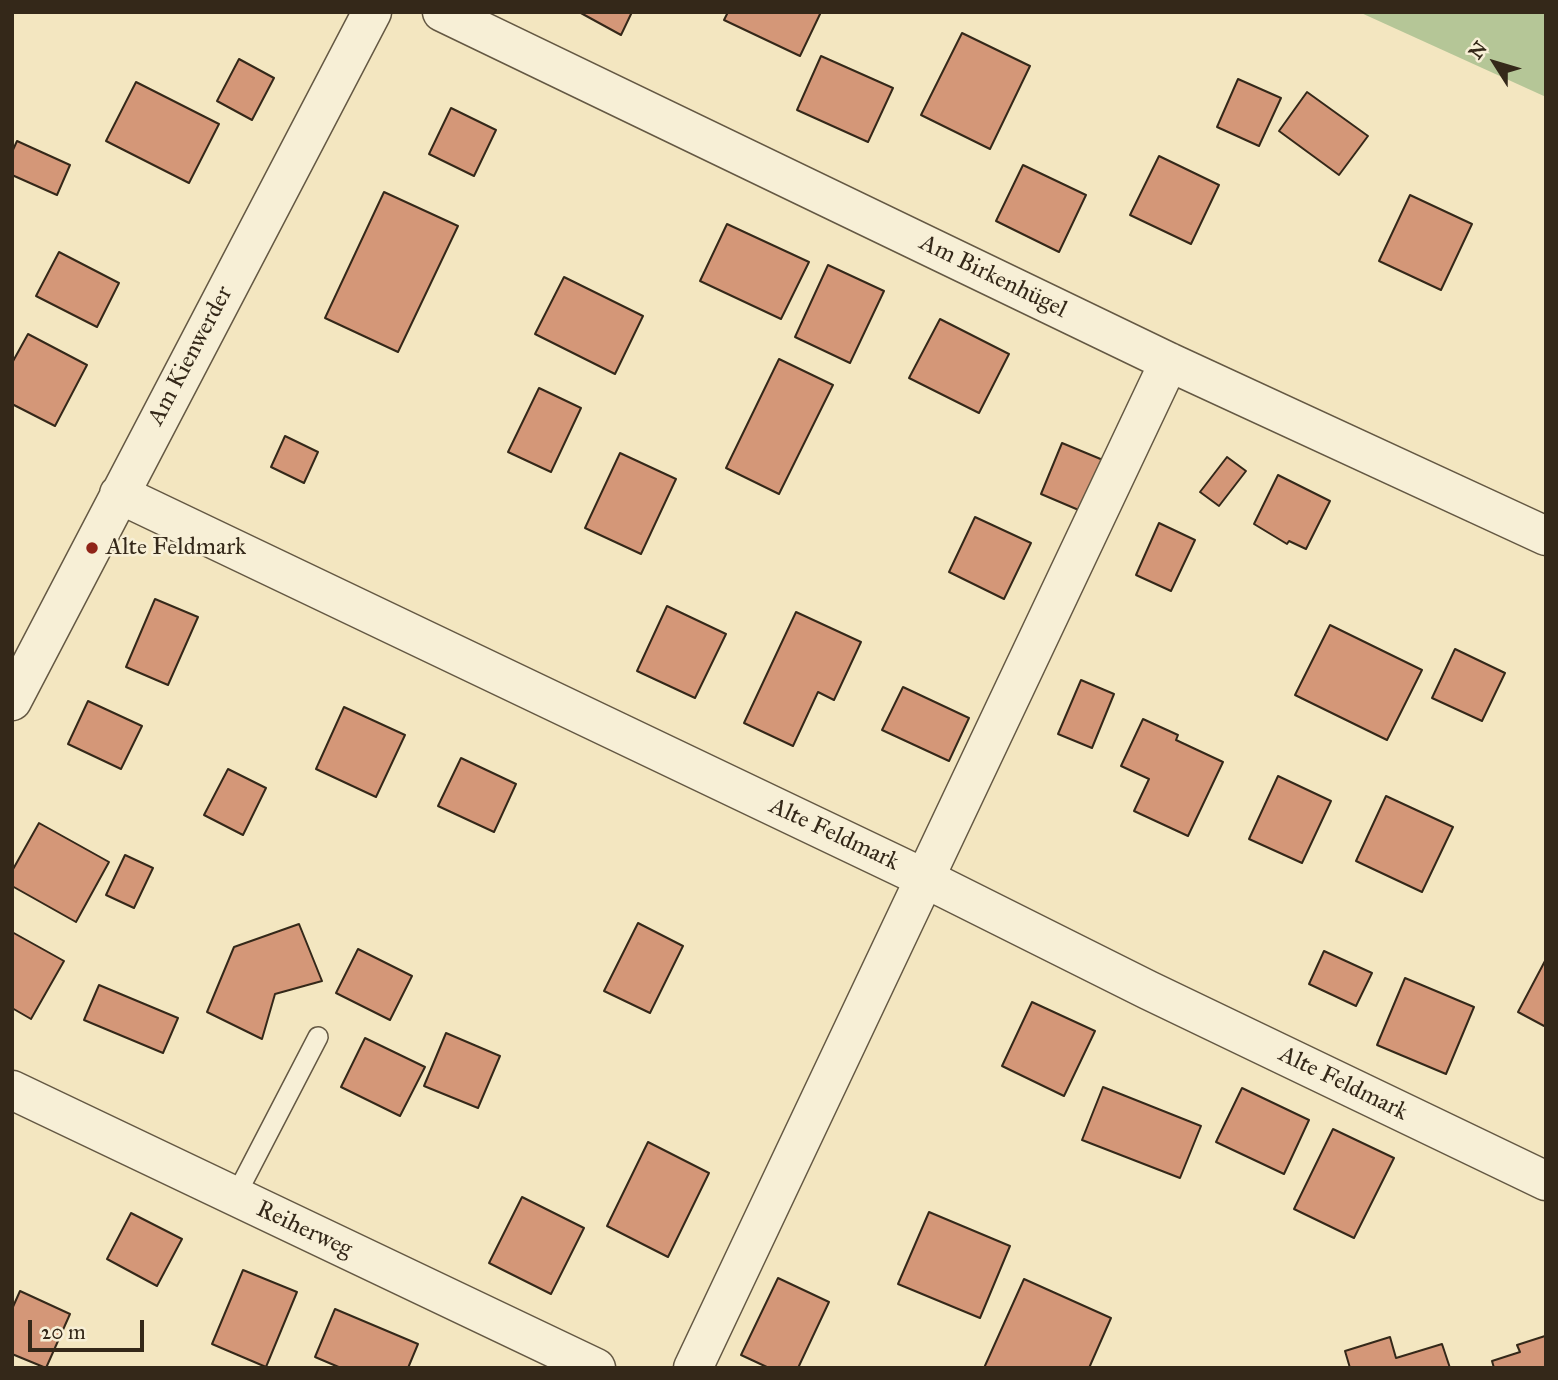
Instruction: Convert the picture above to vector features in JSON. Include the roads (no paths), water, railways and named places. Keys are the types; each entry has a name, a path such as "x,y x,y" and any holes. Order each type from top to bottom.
{"street":[{"name":"Am Kienwerder","path":"12,701 372,12"},
{"name":"Am Birkenhügel","path":"442,12 1162,376 1546,536"},
{"path":"693,1368 1162,376"},
{"name":"Alte Feldmark","path":"119,494 924,878 1148,990 1546,1181"},
{"name":"Reiherweg","path":"12,1090 596,1368"}],"lane":[{"path":"235,1197 318,1037"}],"place":[{"name":"Alte Feldmark","path":"92,548"}]}
